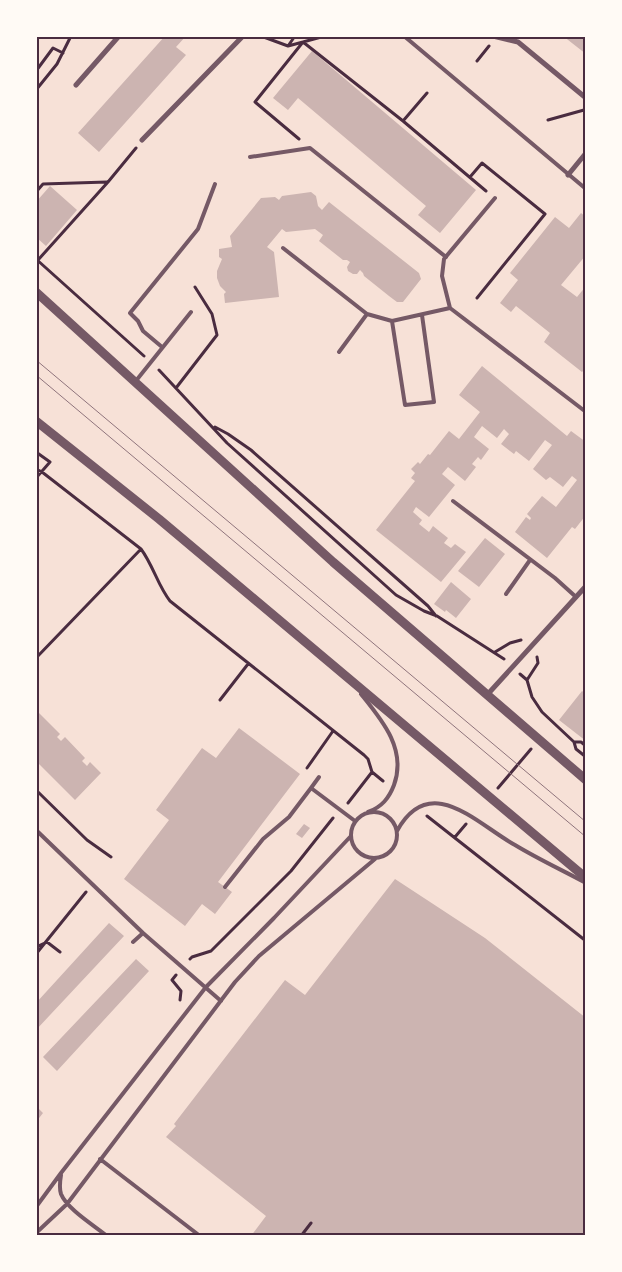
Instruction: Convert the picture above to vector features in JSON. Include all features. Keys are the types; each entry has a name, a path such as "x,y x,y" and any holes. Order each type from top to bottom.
{"street":[{"path":"76,86 119,36"},
{"path":"142,140 243,36"},
{"path":"494,36 518,42 586,98"},
{"path":"568,175 586,153"},
{"path":"36,292 333,562 586,780"},
{"path":"36,420 138,502 586,878"},
{"path":"487,695 586,586"}],"lane":[{"path":"404,36 586,189"},
{"path":"250,157 310,148 446,257"},
{"path":"162,347 143,331 138,321 130,313 198,229 215,184"},
{"path":"495,198 444,259 442,276 450,308 586,412"},
{"path":"283,248 367,314 392,322 450,308"},
{"path":"135,382 191,312"},
{"path":"339,352 367,314"},
{"path":"392,322 405,406 434,402 422,315"},
{"path":"453,501 555,578 576,597"},
{"path":"506,594 530,560"},
{"path":"349,678 384,723 393,740 398,757 398,770 391,793 386,801 377,809 361,815 352,826 350,837 357,852 362,856 375,859"},
{"path":"225,887 262,839 289,817 319,777"},
{"path":"312,788 355,820"},
{"path":"397,831 402,822 418,808 437,803 446,804 472,817 514,845 586,883"},
{"path":"36,1233 67,1204 221,1001 259,956 375,859 387,855 392,850 397,838 397,831 390,818 376,812 368,812"},
{"path":"36,830 143,933 221,1001"},
{"path":"36,1207 206,987 350,837"},
{"path":"133,942 143,933"},
{"path":"100,1159 200,1236"},
{"path":"61,1173 61,1196 67,1204 107,1236"}],"path":[{"path":"36,90 63,53 71,36"},
{"path":"262,36 288,46 325,36"},
{"path":"288,46 295,36"},
{"path":"477,61 494,36"},
{"path":"304,42 495,198"},
{"path":"304,42 255,102 310,148"},
{"path":"36,71 54,48 63,53"},
{"path":"403,121 427,93"},
{"path":"548,120 586,109"},
{"path":"142,140 108,182 37,260 144,356"},
{"path":"470,177 482,163 545,214 477,298"},
{"path":"36,192 43,184 108,182"},
{"path":"176,388 217,335 212,314 195,287"},
{"path":"157,368 233,449 396,595 437,616 506,660"},
{"path":"213,426 251,450 437,616"},
{"path":"36,452 50,462 36,478"},
{"path":"36,469 141,549 170,601 364,755 368,759 372,772 385,782"},
{"path":"36,658 141,549"},
{"path":"495,652 515,641 534,642"},
{"path":"527,680 538,663"},
{"path":"220,700 248,664"},
{"path":"519,672 527,680 532,697 542,712 574,742 576,749 586,757"},
{"path":"307,768 334,731"},
{"path":"574,742 581,742 586,746"},
{"path":"496,789 532,748"},
{"path":"349,802 372,772"},
{"path":"36,790 87,840 110,857"},
{"path":"428,816 586,941"},
{"path":"454,837 467,823"},
{"path":"36,954 92,884"},
{"path":"36,947 47,942"},
{"path":"47,942 60,952"},
{"path":"300,1236 310,1223"}],"building":[{"path":"165,36 186,36 176,47 186,55 99,152 78,133"},
{"path":"563,36 586,36 586,54"},
{"path":"312,51 476,190 440,233 418,215 426,206 298,98 288,110 273,98"},
{"path":"50,186 77,210 46,246 36,237 36,202"},
{"path":"311,192 316,196 318,206 322,210 329,202 419,273 421,279 403,302 397,302 364,276 360,270 357,274 348,271 347,267 350,262 343,260 319,241 323,235 315,229 286,232 282,229 267,247 274,252 279,297 225,303 224,294 226,292 220,286 217,278 217,271 222,259 219,257 219,249 232,247 230,236 261,198 275,197 279,200 282,196"},
{"path":"581,213 586,217 586,255 561,285 577,297 586,286 586,368 582,372 544,342 550,333 516,306 511,312 500,303 518,280 510,273 555,217 569,228"},
{"path":"482,366 567,436 571,431 586,442 586,515 575,529 572,527 547,558 515,532 526,517 530,520 531,518 527,514 542,496 556,507 577,480 572,476 563,487 550,477 546,480 533,469 552,445 545,440 529,461 516,451 514,454 501,444 509,434 504,429 497,438 482,426 474,437 489,449 481,460 478,457 472,464 476,467 465,481 448,467 442,474 455,485 429,517 416,507 413,512 422,520 419,524 429,532 433,526 448,538 444,543 451,548 455,544 466,552 441,582 376,530 415,481 411,478 415,473 411,469 418,462 420,464 428,454 430,455 449,431 459,439 480,412 459,395"},
{"path":"485,538 505,554 479,587 458,571"},
{"path":"451,582 471,599 456,618 434,604"},
{"path":"582,691 586,694 586,741 559,720"},
{"path":"36,710 60,734 57,737 61,741 65,737 85,758 82,761 87,766 90,762 101,773 75,800 36,761"},
{"path":"239,728 300,774 218,882 232,892 215,914 202,904 185,926 124,879 169,820 156,810 202,748 216,758"},
{"path":"304,824 310,828 302,838 296,834"},
{"path":"395,879 485,938 586,1018 586,1236 251,1236 266,1216 166,1137 285,980 305,995"},
{"path":"109,923 124,936 36,1030 36,1003"},
{"path":"136,959 149,971 57,1071 43,1057"},
{"path":"36,1106 43,1113 36,1122"}],"tram line":[{"path":"36,360 586,822"},
{"path":"36,375 586,837"}]}
